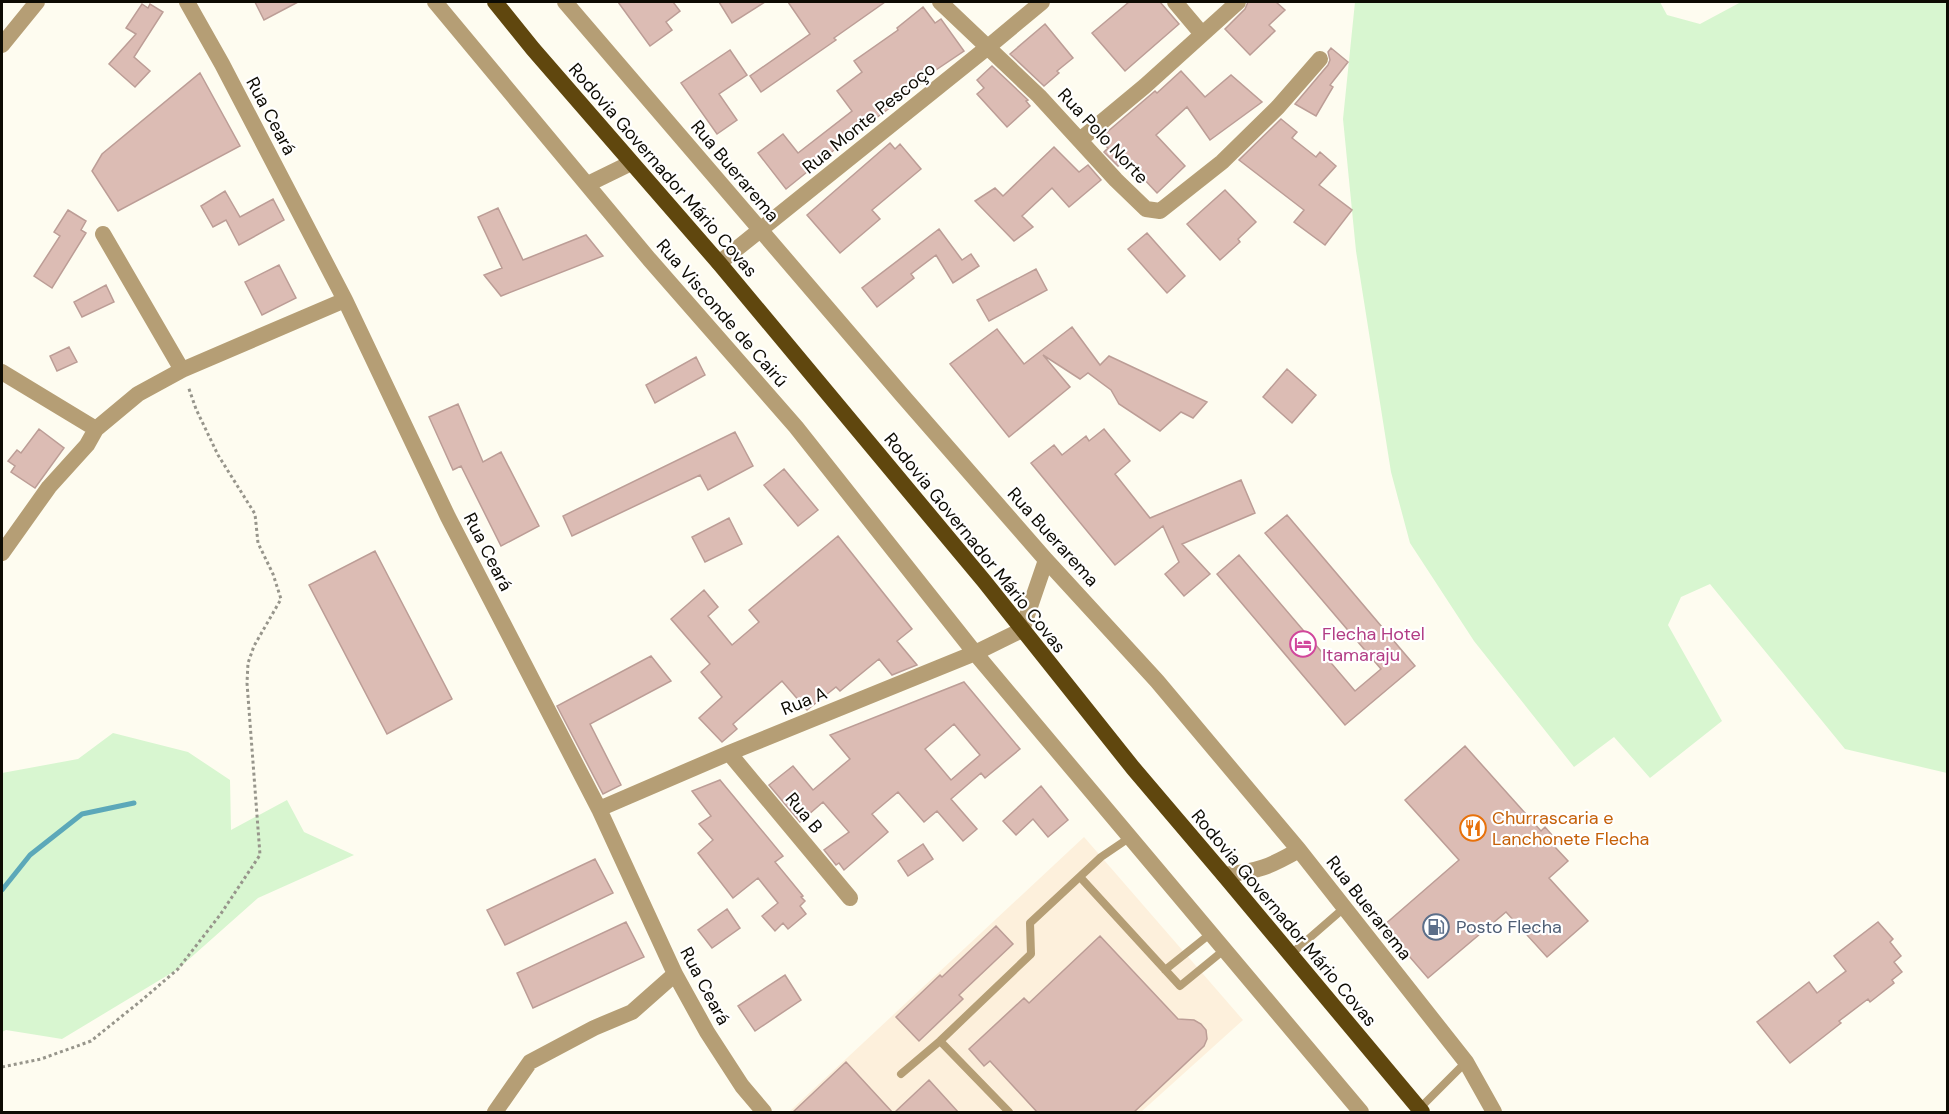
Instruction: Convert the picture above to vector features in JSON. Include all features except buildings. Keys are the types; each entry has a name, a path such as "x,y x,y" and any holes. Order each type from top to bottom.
{"highway":[{"name":"Rodovia Governador Mário Covas","path":"495,2 719,263 1133,768 1421,1111"}],"street":[{"path":"2,45 37,2"},
{"name":"Rua Ceará","path":"187,2 222,64 345,300 448,517 599,809 675,974 742,1086 764,1113"},
{"name":"Rua Visconde de Cairú","path":"435,2 649,259 796,427 975,653 1361,1113"},
{"name":"Rua Buerarema","path":"565,2 760,231 1046,560 1158,681 1299,850 1466,1062 1494,1113"},
{"name":"Rua Polo Norte","path":"940,2 988,47 1146,209 1160,211 1222,162 1278,107 1320,59"},
{"name":"Rua Monte Pescoço","path":"719,263 1042,2"},
{"path":"1175,2 1202,34"},
{"path":"1080,140 1202,34 1231,4"},
{"path":"588,184 631,163"},
{"path":"103,234 182,370"},
{"path":"4,547 49,487 87,445 96,429 138,394 182,370 345,300"},
{"path":"2,372 96,429"},
{"path":"1022,630 1046,560"},
{"name":"Rua A","path":"599,809 729,753 975,653 1022,630"},
{"name":"Rua B","path":"729,753 850,898"},
{"path":"1224,874 1253,872 1299,850"},
{"path":"495,1113 530,1062 594,1028 632,1012 675,974"}],"lane":[{"path":"901,1074 940,1041 1031,954 1030,923 1101,857 1129,838"},
{"path":"1080,877 1180,986 1224,950"},
{"path":"1290,955 1344,908"},
{"path":"1165,970 1210,934"},
{"path":"940,1041 1009,1113"},
{"path":"1421,1111 1466,1062"}],"path":[{"path":"2,1067 42,1059 91,1041 142,1000 178,969 220,915 260,855 247,683 248,663 254,646 281,599 273,574 258,543 255,514 218,455 196,409 182,370"}],"shaded area":[{"path":"1084,837 1243,1020 1141,1112 789,1112"}],"green space":[{"path":"1355,2 1660,2 1667,15 1700,24 1741,2 1947,2 1947,773 1845,749 1710,584 1681,597 1668,625 1722,721 1650,778 1614,737 1574,767 1474,641 1410,543 1391,472 1356,251 1343,119"},
{"path":"113,733 188,752 230,780 231,830 287,800 304,832 354,855 258,898 178,969 62,1039 6,1030 2,1032 2,773 78,759"}],"waterway":[{"path":"2,890 30,855 82,814 134,803"}],"place":[{"name":"Flecha Hotel Itamaraju","path":"1303,644"},
{"name":"Churrascaria e Lanchonete Flecha","path":"1473,828"},
{"name":"Posto Flecha","path":"1436,927"}]}
